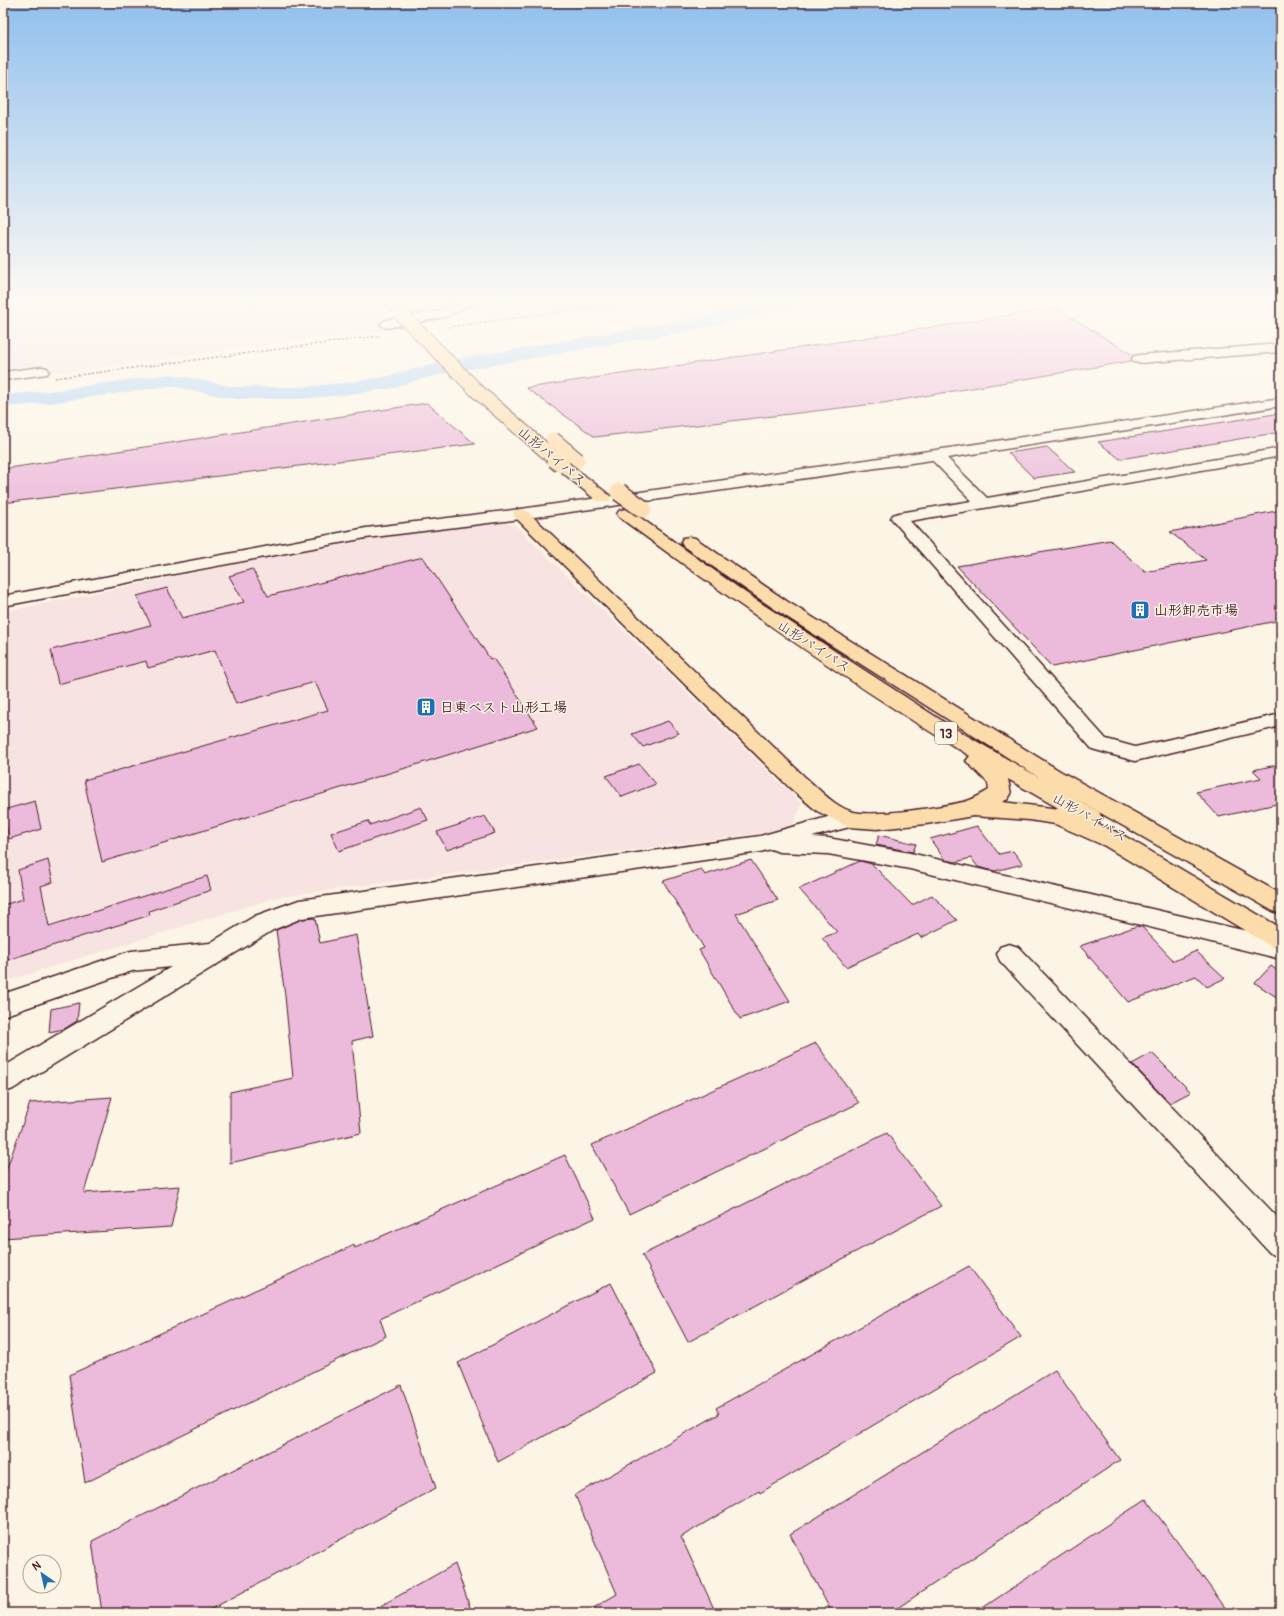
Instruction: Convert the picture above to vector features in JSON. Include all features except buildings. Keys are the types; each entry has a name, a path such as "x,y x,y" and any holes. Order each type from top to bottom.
{"highway":[{"name":"山形バイパス","path":"464,377 561,464 603,498 634,512 1052,776 1281,905"},
{"name":"山形バイパス","path":"482,377 498,393 619,492 634,512 744,600 940,730 1281,931"},
{"path":"521,514 798,783 825,806 849,819 884,820 926,816 973,808 1029,812 1059,817 1086,827 1113,840 1281,940"},
{"path":"861,677 872,690 901,714 979,762 999,781 1000,794 973,808"}],"street":[{"path":"3,601 366,532 521,514 936,456 1281,402"},
{"path":"1281,452 899,518 1099,744 1135,754 1281,720"},
{"path":"936,456 984,504"},
{"path":"3,1081 264,923 299,909 760,844 849,819"},
{"path":"760,844 828,846 910,861 1281,949"},
{"path":"3,1005 131,961 218,952"},
{"path":"1009,954 1281,1243"}],"shaded area":[{"path":"3,377 23,377 3,380"},
{"path":"499,522 515,525 802,804 791,829 278,897 3,982 3,612 280,555 391,536"}],"waterway":[{"path":"3,401 50,397 170,380 236,393 300,393 394,382 405,377"}],"place":[{"name":"山形卸売市場","path":"1140,610"},
{"name":"日東ベスト山形工場","path":"426,707"}]}
